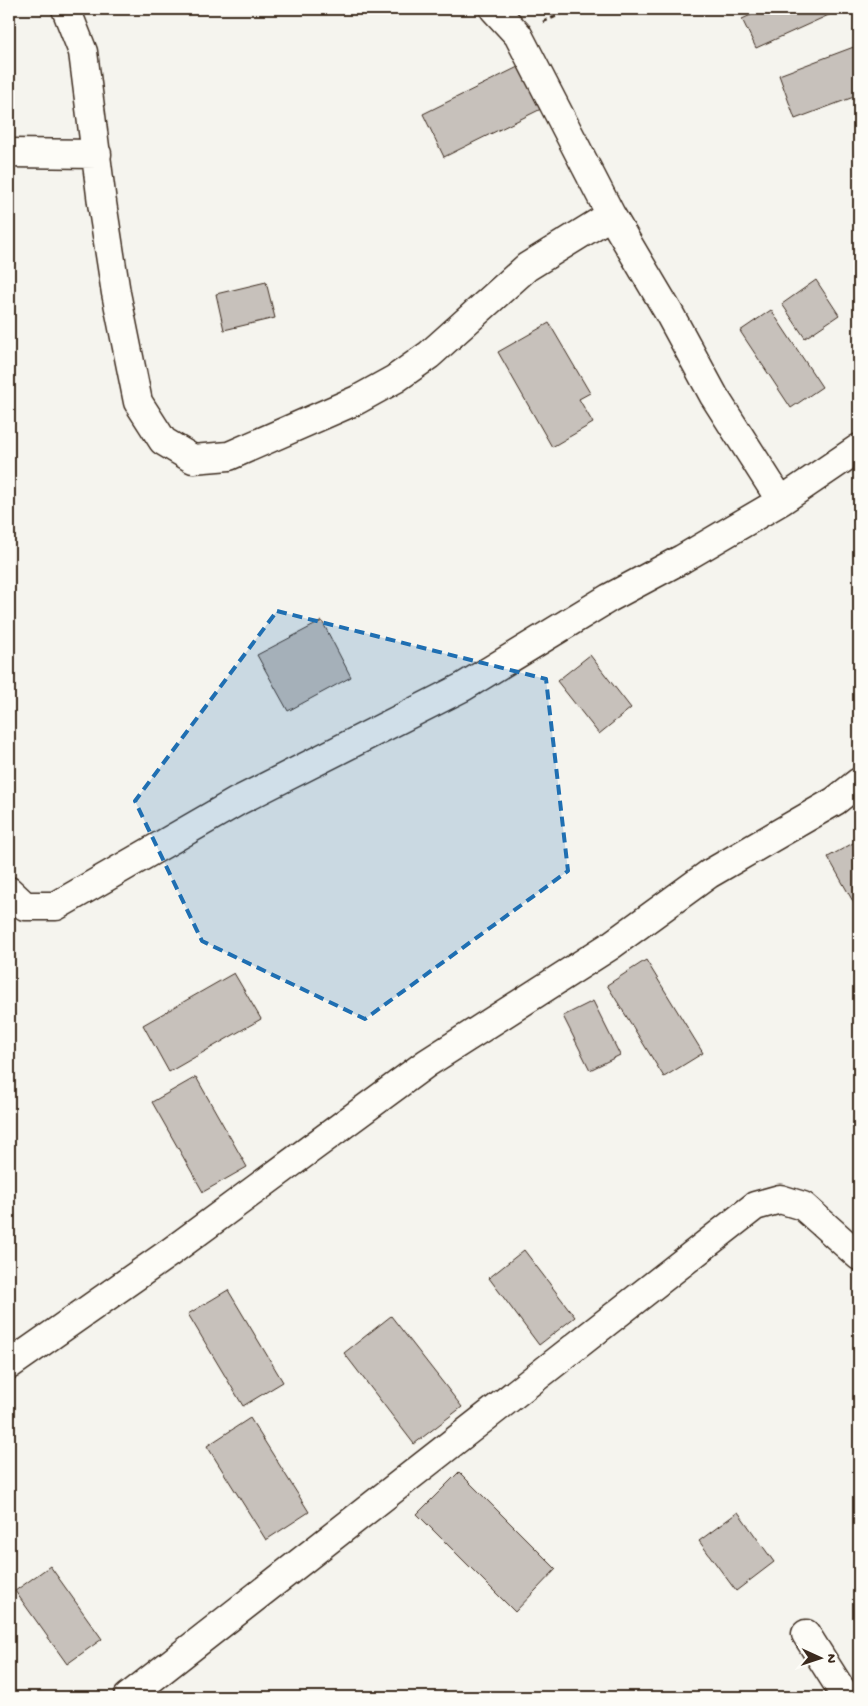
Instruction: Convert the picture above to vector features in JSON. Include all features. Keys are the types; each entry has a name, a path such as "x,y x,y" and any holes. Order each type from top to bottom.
{"street":[{"path":"66,9 83,52 102,203 116,293 138,402 163,441 193,459 229,456 357,400 395,379 429,355 527,267 610,215"},
{"path":"494,9 518,35 610,215 669,313 714,396 780,501"},
{"path":"9,153 97,154"},
{"path":"9,891 25,906 56,906 238,801 463,688 609,598 682,559 780,501 859,448"},
{"path":"9,1365 169,1253 426,1063 610,946 709,874 835,800 859,782"},
{"path":"128,1697 755,1206 780,1199 803,1206 859,1256"},
{"path":"806,1634 846,1697"}],"highlighted area":[{"path":"277,611 546,679 568,871 365,1019 202,941 135,801"}],"building":[{"path":"764,9 842,9 756,48 742,19"},
{"path":"859,45 859,95 795,119 779,75"},
{"path":"528,62 549,105 444,157 423,114"},
{"path":"816,280 839,315 805,338 782,304"},
{"path":"266,282 275,318 224,330 216,294"},
{"path":"771,310 822,387 791,408 740,331"},
{"path":"549,323 590,393 579,399 593,423 552,447 498,352"},
{"path":"322,621 351,677 288,711 257,655"},
{"path":"590,655 631,708 599,734 557,681"},
{"path":"855,842 859,850 859,912 828,857"},
{"path":"646,960 703,1053 664,1077 607,985"},
{"path":"234,973 261,1019 169,1072 143,1025"},
{"path":"593,1001 620,1055 590,1070 563,1016"},
{"path":"196,1077 247,1167 203,1192 152,1102"},
{"path":"524,1250 575,1317 539,1345 489,1278"},
{"path":"228,1290 283,1382 243,1406 188,1314"},
{"path":"391,1316 462,1407 414,1444 344,1353"},
{"path":"250,1418 309,1512 266,1540 207,1446"},
{"path":"459,1472 556,1569 515,1612 417,1514"},
{"path":"738,1512 774,1562 736,1591 699,1541"},
{"path":"50,1566 102,1639 67,1664 15,1591"}]}
